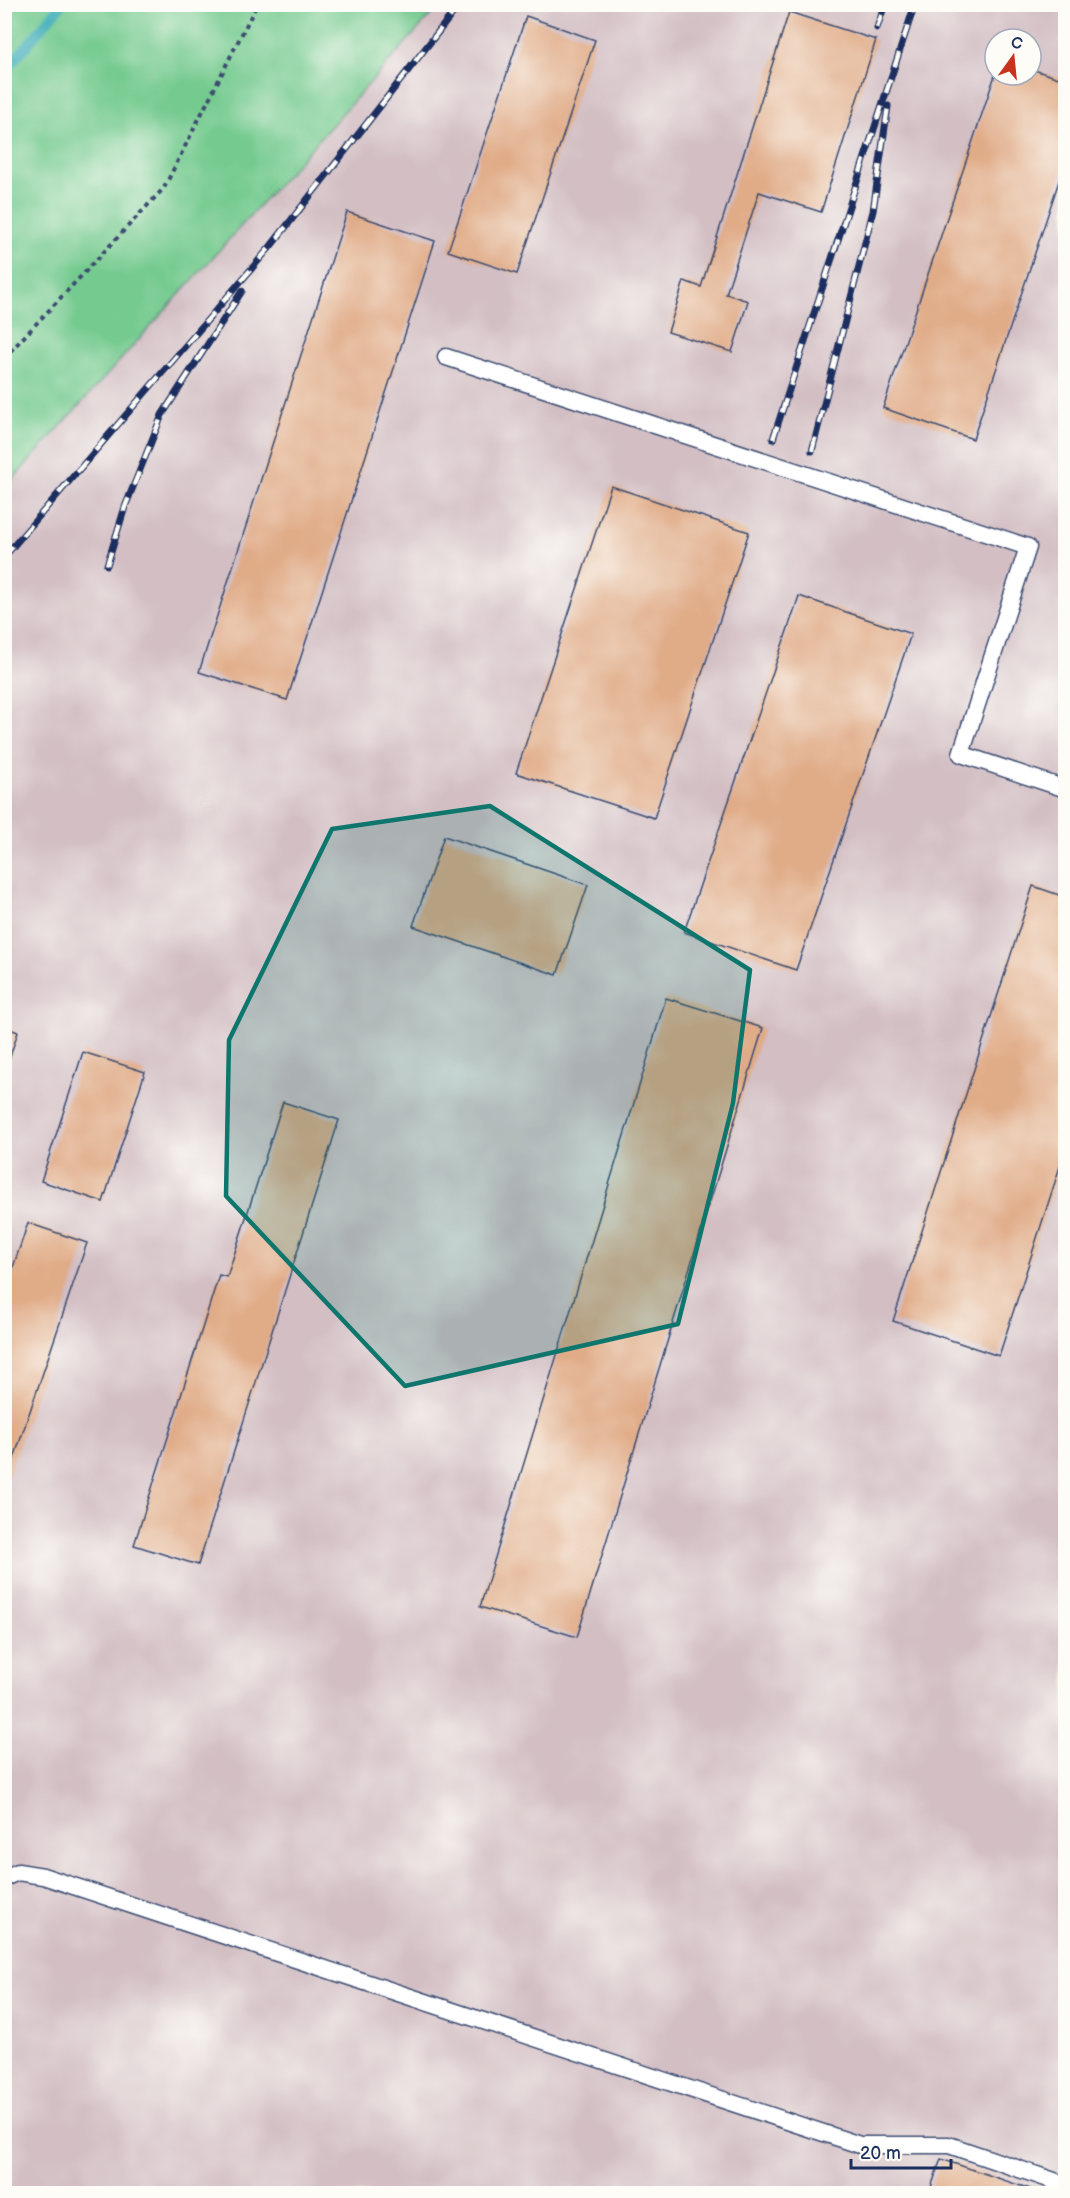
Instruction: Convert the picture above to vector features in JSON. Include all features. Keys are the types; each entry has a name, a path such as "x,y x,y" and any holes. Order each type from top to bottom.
{"lane":[{"path":"446,357 1028,547 961,754 1065,789"},
{"path":"4,1878 18,1872 43,1876 860,2145 949,2145 1065,2185"}],"path":[{"path":"4,358 164,188 257,4"}],"highlighted area":[{"path":"490,806 750,970 733,1103 678,1324 405,1386 226,1196 229,1040 332,829"}],"shaded area":[{"path":"436,5 1065,5 1065,2193 5,2194 5,486"}],"green space":[{"path":"4,5 440,5 5,488"}],"building":[{"path":"789,12 876,40 821,212 759,192 726,294 748,301 732,352 668,332 684,281 701,287"},
{"path":"526,16 595,40 517,274 448,251"},
{"path":"1043,73 1065,80 1065,163 973,439 883,408 991,87 1043,87"},
{"path":"347,212 435,241 287,700 199,672"},
{"path":"611,486 749,532 654,818 516,773"},
{"path":"799,596 911,634 796,970 684,932"},
{"path":"444,836 588,885 557,975 413,926"},
{"path":"1033,886 1065,897 1065,1151 999,1356 893,1321"},
{"path":"666,998 763,1028 577,1637 480,1607"},
{"path":"4,1027 18,1032 5,1072 4,1071"},
{"path":"83,1052 145,1072 103,1202 41,1181"},
{"path":"283,1102 339,1120 198,1565 134,1545 219,1275 227,1277"},
{"path":"28,1223 87,1243 8,1476 4,1475 4,1294"},
{"path":"941,2159 1042,2193 929,2193"}],"waterway":[{"path":"4,72 62,4"}],"railway":[{"path":"4,557 271,246 460,4"},
{"path":"877,28 885,4"},
{"path":"773,439 915,4"},
{"path":"812,451 873,211 888,106"},
{"path":"107,565 125,507 162,415 242,291"}]}
